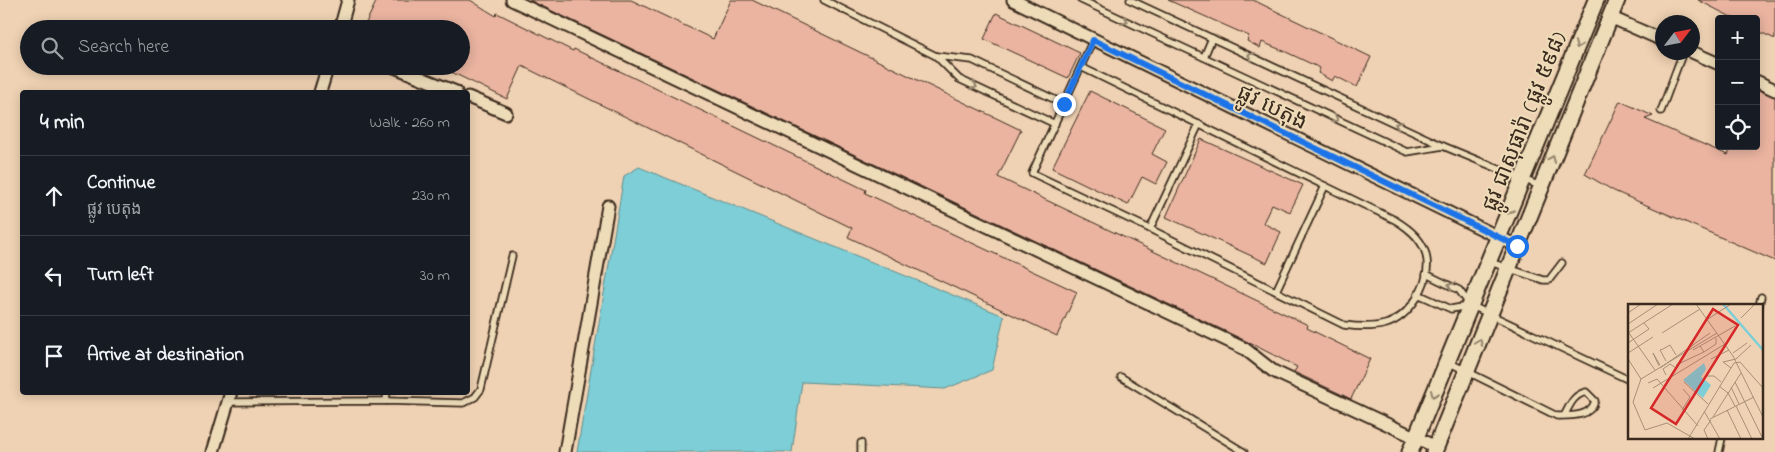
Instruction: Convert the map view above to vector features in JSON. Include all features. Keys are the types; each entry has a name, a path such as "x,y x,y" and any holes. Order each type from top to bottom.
{"main road":[{"name":"ផ្លូវ ជាសុផារ៉ា (ផ្លូវ ៥៩៨)","path":"1413,446 1596,0"},
{"name":"ផ្លូវ ជាសុផារ៉ា (ផ្លូវ ៥៩៨)","path":"1435,450 1540,186 1617,0"}],"street":[{"path":"342,20 348,0"},
{"path":"512,0 1245,349 1273,371 1413,446 1435,450"},
{"name":"ផ្លូវ បេតុង","path":"1013,0 1517,246"},
{"path":"1610,17 1655,37"},
{"path":"1700,56 1715,62"},
{"path":"321,90 325,75"},
{"path":"414,75 451,90"},
{"path":"1760,83 1775,90"},
{"path":"470,98 506,113"},
{"path":"564,452 608,206"},
{"path":"213,452 229,397"}],"lane":[{"path":"824,0 936,56 959,79 1055,124"},
{"path":"1080,0 1407,152 1443,146"},
{"path":"1130,0 1443,146 1540,186"},
{"path":"1204,58 1212,38"},
{"path":"1081,67 1408,227 1418,238 1427,261 1426,274 1412,305 1387,324 1369,328 1344,325 1032,173 1093,40"},
{"path":"936,56 972,60 1064,104"},
{"path":"1661,110 1680,60"},
{"path":"1150,229 1198,124"},
{"path":"1276,291 1325,186"},
{"path":"229,397 463,403 475,397 481,389 512,256"},
{"path":"1488,262 1508,270 1549,280 1562,263"},
{"path":"1426,274 1459,290 1470,305 1628,380"},
{"path":"1418,294 1451,308 1470,305"},
{"path":"1759,304 1761,297"},
{"path":"1448,362 1551,413 1564,416 1588,412 1594,407 1595,401 1586,392 1580,393 1574,397 1564,416"},
{"path":"1121,377 1244,452"},
{"path":"386,401 387,395"},
{"path":"861,443 861,452"}],"water":[{"path":"639,167 1004,316 992,370 945,389 802,382 792,452 577,452 624,176"}],"building":[{"path":"377,0 470,0 496,16 497,13 573,51 574,49 866,190 865,193 1077,292 1057,336 848,237 852,228 522,66 507,99 458,75 470,75 470,20 367,20"},
{"path":"529,0 631,0 713,39 731,0 752,0 1021,130 998,177 1308,325 1307,328 1370,359 1351,399 1294,372 1297,367 1248,342"},
{"path":"1168,0 1253,0 1371,57 1357,87 1335,76 1332,81 1318,73 1320,68 1262,42 1260,48 1247,41 1249,36"},
{"path":"1698,0 1775,0 1775,39 1760,32 1760,15 1727,15"},
{"path":"996,13 1080,53 1068,78 984,39"},
{"path":"1090,91 1165,128 1152,154 1167,162 1156,184 1142,177 1128,205 1052,168"},
{"path":"1760,91 1775,97 1775,261 1614,191 1585,174 1620,101 1653,116 1645,119 1728,155 1730,150 1760,150"},
{"path":"1201,139 1303,185 1290,212 1272,204 1263,223 1281,232 1267,263 1166,217"}],"route":[{"path":"1064,104 1093,40 1517,246"}]}
